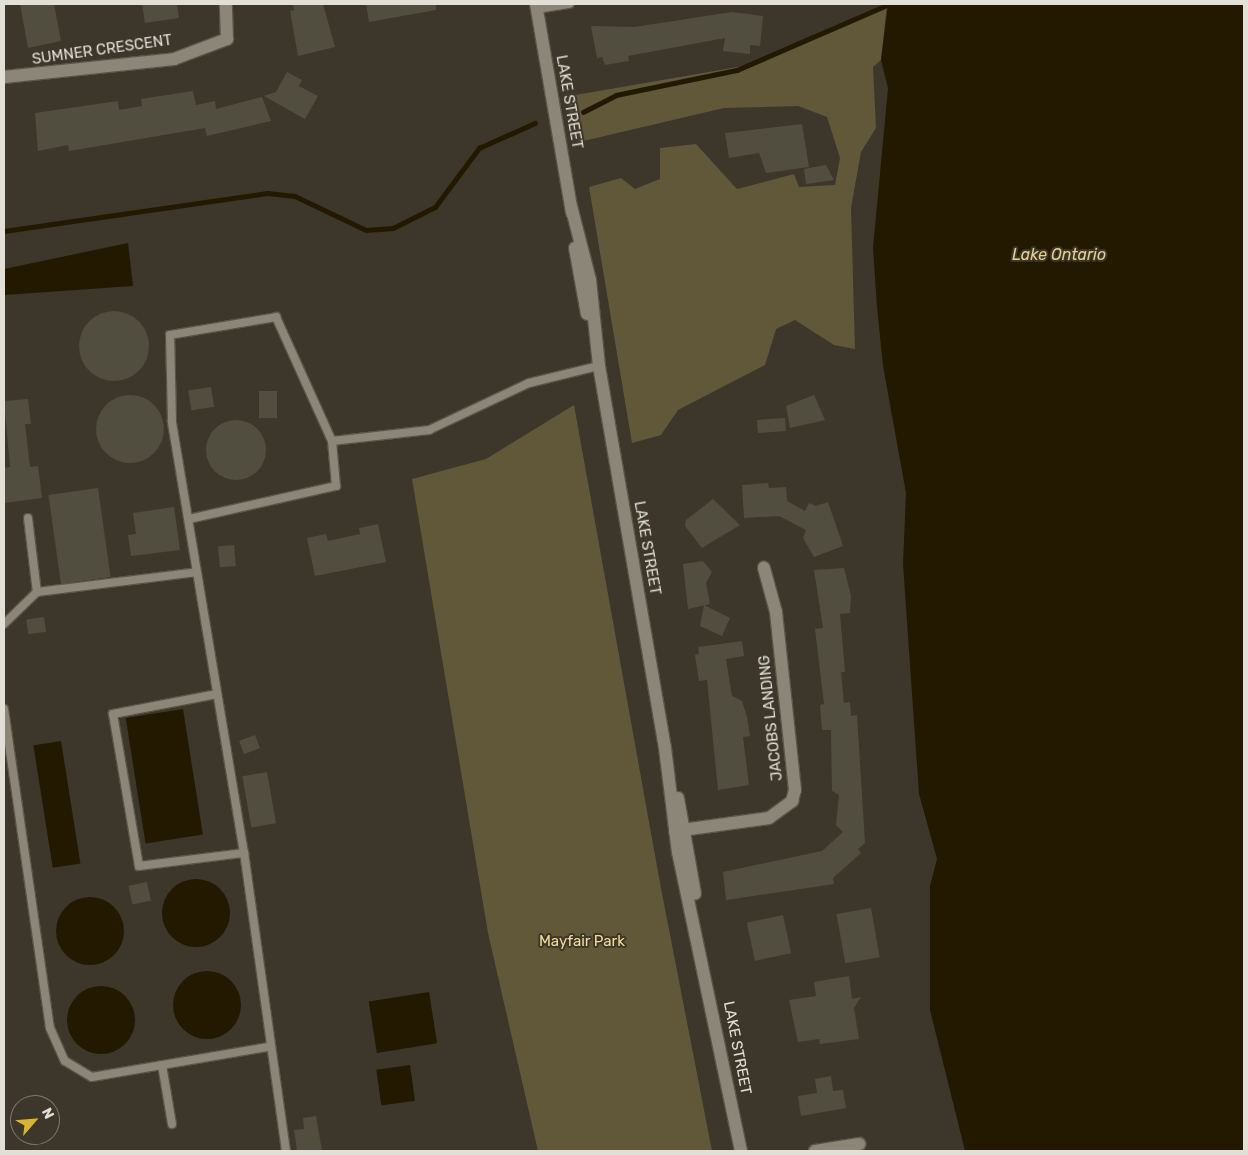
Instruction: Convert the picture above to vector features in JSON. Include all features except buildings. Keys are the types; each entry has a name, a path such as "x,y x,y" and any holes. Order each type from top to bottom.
{"street":[{"name":"SUMNER CRESCENT","path":"4,77 174,59 227,39 226,4"},
{"name":"LAKE STREET","path":"536,7 571,206 579,282 598,360 665,748 741,1151"},
{"name":"JACOBS LANDING","path":"680,830 769,818 783,812 794,796 776,612 764,568"},
{"path":"815,1151 858,1144"}],"lane":[{"path":"536,7 570,4"},
{"path":"188,519 336,486 332,441 276,317 170,335 172,422 188,519 197,572 217,694 244,853 268,1047 286,1151"},
{"path":"332,441 429,430 529,383 598,360"},
{"path":"28,518 37,592"},
{"path":"4,624 37,592 197,572"},
{"path":"217,694 112,714 139,866 244,853"},
{"path":"4,709 50,1028 65,1061 92,1077 268,1047"},
{"path":"162,1065 172,1124"}],"green space":[{"path":"887,5 881,60 873,67 876,128 861,152 851,208 855,349 834,345 795,320 776,329 765,365 678,410 661,435 632,443 589,187 621,178 635,189 660,179 660,148 696,144 737,189 794,174 799,187 835,185 840,158 827,117 798,106 724,108 579,142 564,97 749,65"},
{"name":"Mayfair Park","path":"574,405 660,883 712,1151 538,1151 488,933 412,479 486,459"}],"water":[{"name":"Lake Ontario","path":"888,4 1244,4 1244,1151 965,1151 930,1010 930,886 937,859 919,794 903,564 906,493 883,366 873,248 888,88 881,60"},
{"path":"128,243 133,286 4,295 4,269"},
{"path":"183,709 203,834 146,844 126,718"},
{"path":"61,741 80,863 53,868 33,745"},
{"path":"196,879 209,882 220,889 227,900 230,913 227,926 220,937 209,944 196,947 183,944 172,937 165,926 162,913 165,900 172,889 183,882"},
{"path":"90,897 103,900 114,907 121,918 124,931 121,944 114,955 103,962 90,965 77,962 66,955 59,944 56,931 59,918 66,907 77,900"},
{"path":"207,971 220,974 231,981 238,992 241,1005 238,1018 231,1029 220,1036 207,1039 194,1036 183,1029 176,1018 173,1005 176,992 183,981 194,974"},
{"path":"101,986 114,989 125,996 132,1007 135,1020 132,1033 125,1044 114,1051 101,1054 88,1051 77,1044 70,1033 67,1020 70,1007 77,996 88,989"},
{"path":"429,992 437,1043 377,1053 369,1002"},
{"path":"410,1065 415,1101 381,1105 376,1070"}],"waterway":[{"path":"583,112 616,95 737,70 887,5"},
{"path":"4,231 267,193 295,196 366,230 393,228 435,207 479,148 535,123"}]}
